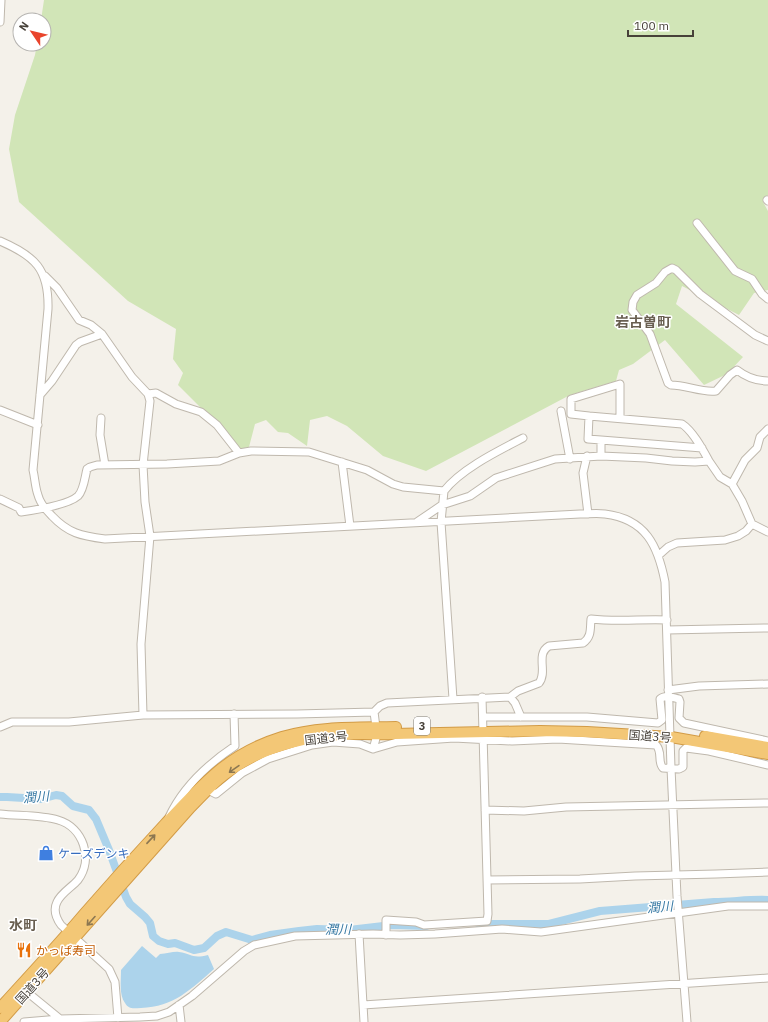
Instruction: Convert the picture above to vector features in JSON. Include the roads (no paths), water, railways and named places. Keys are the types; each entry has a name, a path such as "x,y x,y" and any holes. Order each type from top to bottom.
{"highway":[{"name":"国道3号","path":"0,1008 117,892 128,871 166,823 201,785 214,773 236,757 257,747 297,733 331,729 376,731 483,729 562,725 670,734 768,747"},
{"name":"国道3号","path":"0,1022 27,992 111,882 128,871 219,780 252,757 287,744 310,738 376,731"},
{"name":"国道3号","path":"670,734 768,754"}],"street":[{"path":"0,22 1,0"},
{"path":"697,223 735,271 752,279 762,294 768,299"},
{"path":"0,241 18,249 36,263 43,274 57,288 78,320 91,325 102,334 132,377 148,394 150,401 143,465 150,536 141,644 143,715"},
{"path":"768,341 755,335 700,294 676,270 672,268 665,272 656,283 637,296 633,302 632,310 650,334 668,383 671,385 709,392 716,391 730,375 738,370 742,374 760,381 768,381"},
{"path":"43,274 48,289 48,309 34,470 38,496 44,508 62,525 79,535 105,539 605,514 619,517 632,523 650,538 659,555 665,582 672,806 678,912 687,1022"},
{"path":"40,395 52,381 78,343 102,334"},
{"path":"620,418 620,384 571,399 571,414 682,424 702,448 720,477 732,484 742,501 752,524 768,532"},
{"path":"148,394 156,393 176,404 201,412 217,425 238,453"},
{"path":"0,410 38,425"},
{"path":"561,411 570,459"},
{"path":"589,416 588,439 702,448"},
{"path":"101,418 100,435 105,465"},
{"path":"732,484 745,460 756,448 760,437 768,429"},
{"path":"453,700 441,522 444,491 451,482 479,463 523,438"},
{"path":"601,440 601,456"},
{"path":"0,499 19,508 21,512 44,508 78,496 81,491 87,469 90,467 105,465 143,465 219,461 238,453 251,451 309,452 367,470 403,487 444,491"},
{"path":"587,456 583,473 588,514"},
{"path":"416,523 442,505 470,496 496,478 554,460 601,456 695,462 709,461"},
{"path":"342,462 350,526"},
{"path":"659,555 668,546 725,540 738,536 746,531 752,524"},
{"path":"0,727 12,722 69,722 143,715 374,712 380,706 387,703 482,697 510,697 518,691 540,683 543,676 542,662 543,651 545,648 556,645 583,643 587,640 589,637 591,619 616,621 667,620"},
{"path":"667,630 768,628"},
{"path":"208,790 216,794 242,773 258,764 288,752 312,745 333,742 349,743 368,746 373,749 397,742 454,738 521,717 587,716 658,723 662,720 660,699 668,693 699,686 768,684"},
{"path":"668,693 679,699 679,718 684,723 768,741"},
{"path":"386,933 386,920 416,922 424,925 487,921 482,697"},
{"path":"510,697 515,703 521,717"},
{"path":"373,749 376,731 374,712"},
{"path":"166,823 172,809 193,781 215,760 235,746 234,714"},
{"path":"483,729 512,741 558,739 656,745 660,750 661,767 663,768 679,769 683,767 682,750 686,748 709,751 768,765"},
{"path":"485,810 524,810 566,807 768,804"},
{"path":"0,814 58,820 73,828 80,836 85,851 84,868 78,879 59,898 55,912 58,921 103,962 112,975 116,990 118,1018"},
{"path":"487,880 542,880 768,872"},
{"path":"24,1022 60,1019 157,1016 169,1012 192,996 244,951 254,945 295,936 386,933 435,934 502,929 541,932 728,906 768,906"},
{"path":"359,934 364,1022"},
{"path":"363,1005 684,985 768,978"},
{"path":"27,992 60,1019"},
{"path":"179,1005 181,1022"}],"water":[{"path":"142,946 156,958 160,954 175,952 195,956 208,955 214,969 189,990 173,1000 153,1007 130,1008 123,1000 122,996 121,970"}],"waterway":[{"name":"潤川","path":"0,797 41,799 56,795 62,796 73,806 89,810 96,819 130,904 150,923 153,936 159,941 168,944 175,943 194,950 204,948 217,936 226,932 252,940 270,935 317,929 349,930 392,925 426,926"},
{"name":"潤川","path":"479,924 549,924 600,911 714,902 768,900"}],"place":[{"name":"ケーズデンキ","path":"46,853"},
{"name":"かっぱ寿司","path":"24,950"}],"district":[{"name":"岩古曽町","path":"643,322"},
{"name":"水町","path":"23,925"}]}
